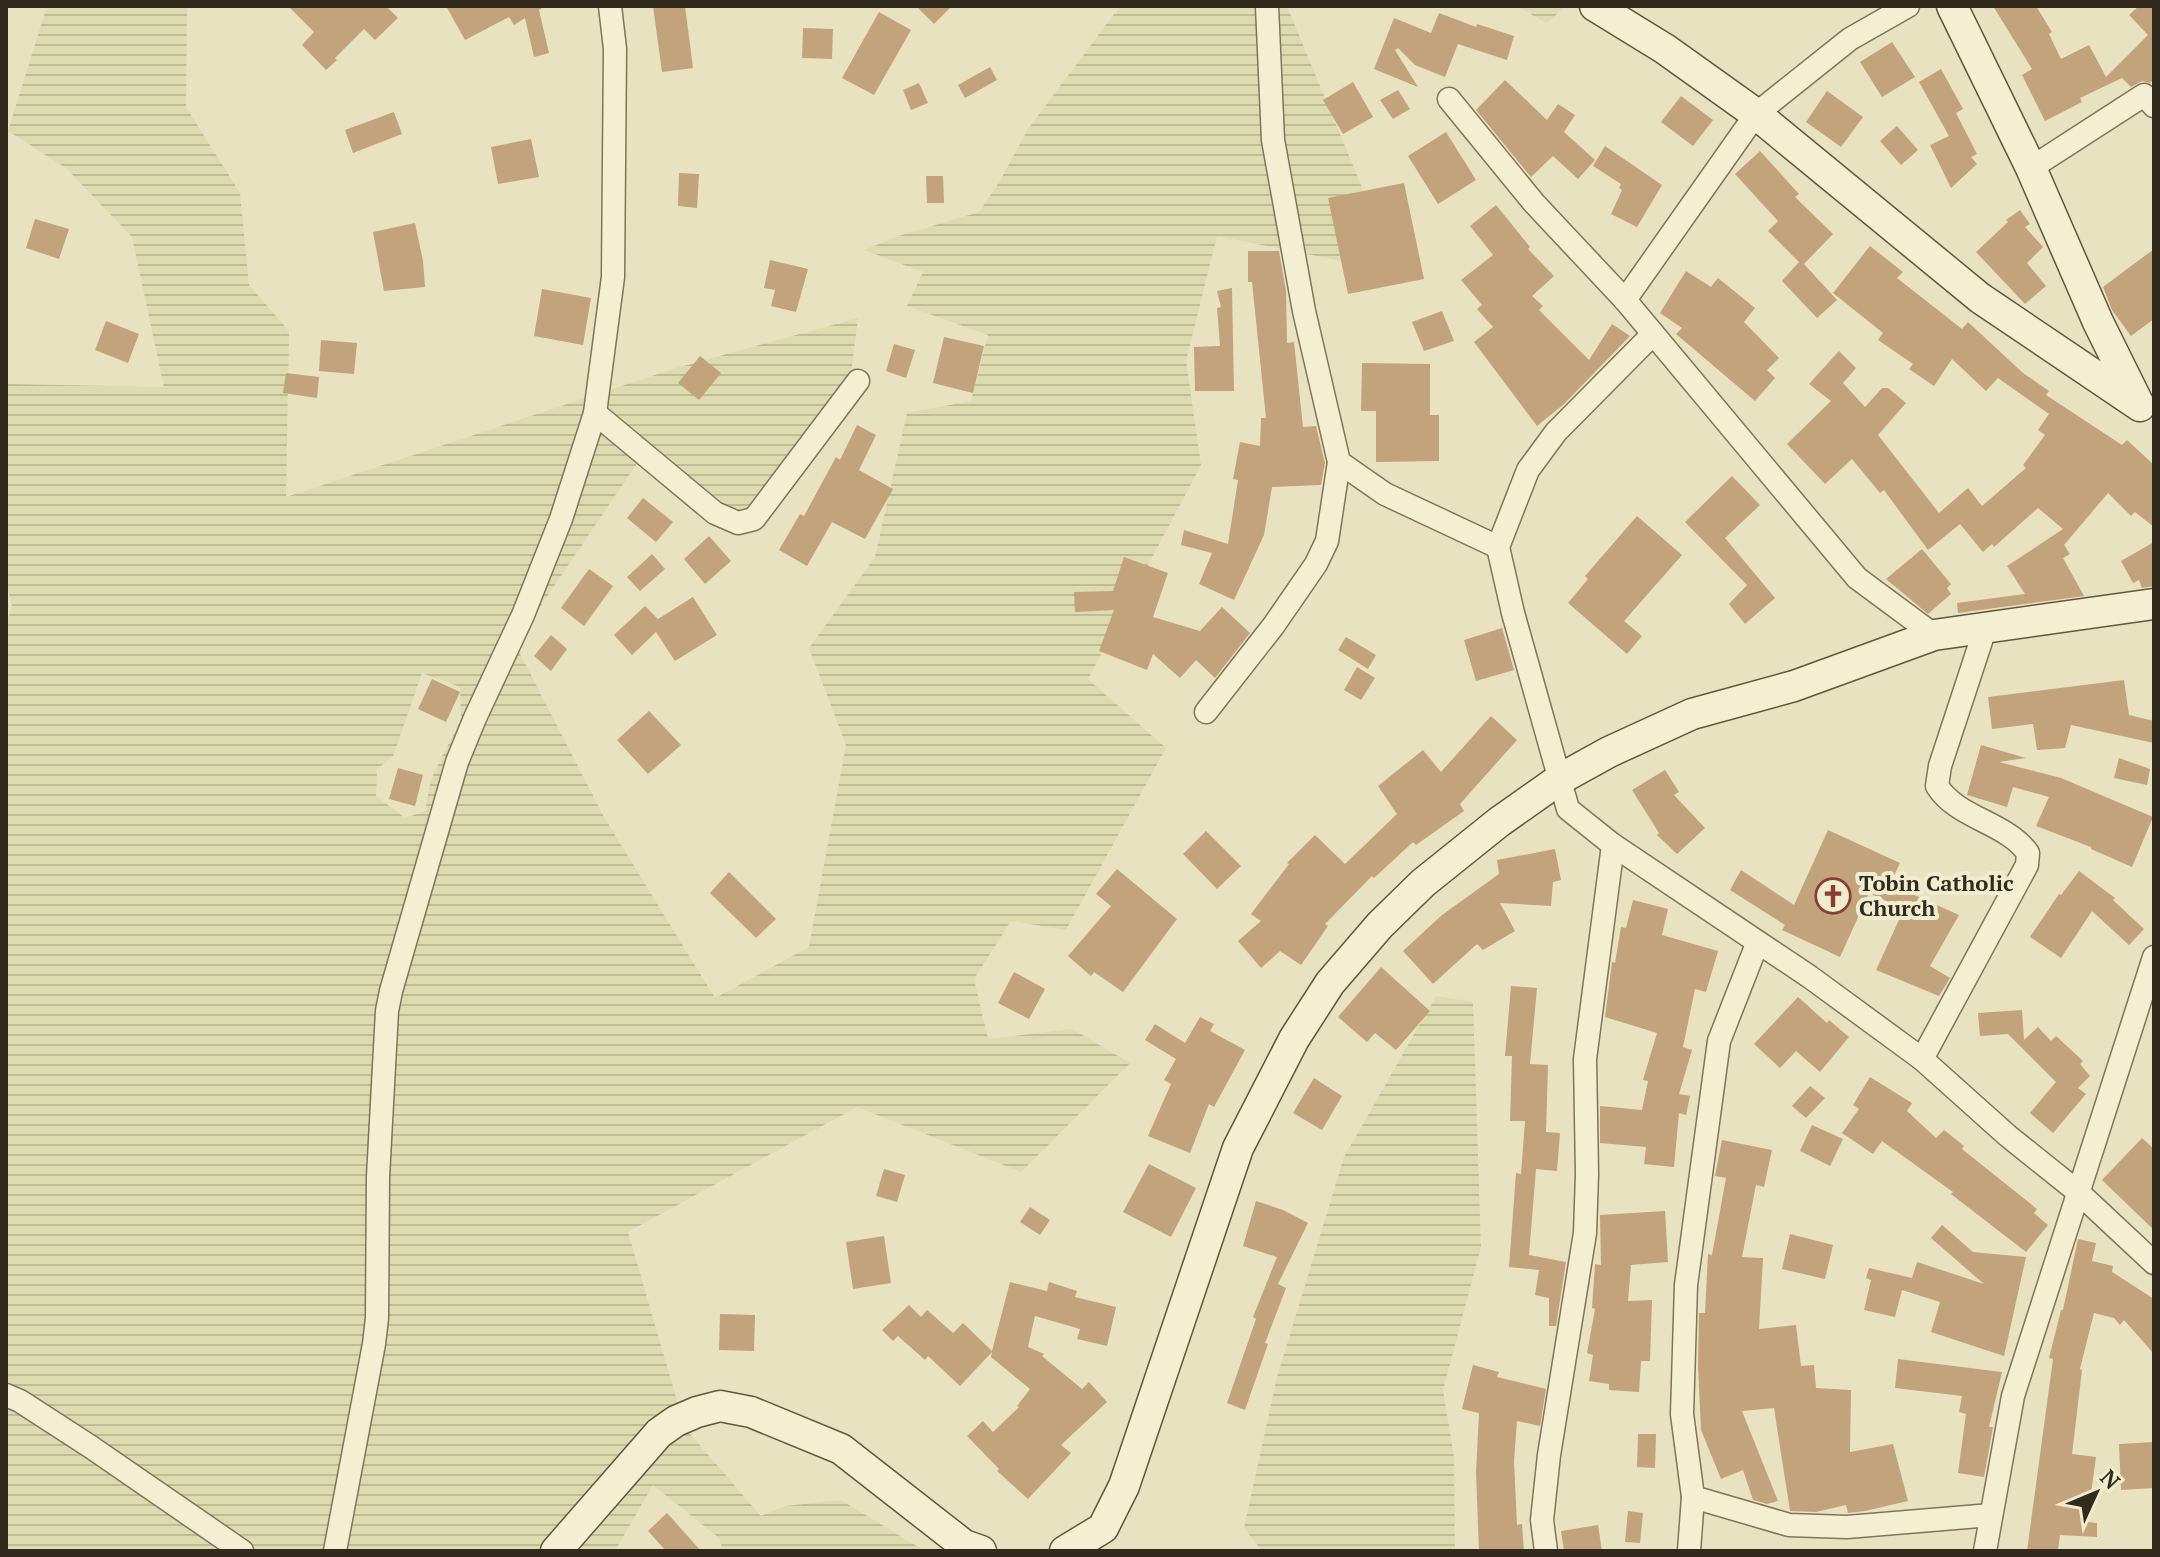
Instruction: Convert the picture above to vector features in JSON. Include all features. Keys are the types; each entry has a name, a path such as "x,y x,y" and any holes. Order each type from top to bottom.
{"main road":[{"path":"1595,6 1665,49 1756,114 1980,298 2147,412"},
{"path":"1952,6 2031,168 2098,322 2147,412"},
{"path":"1065,1551 1102,1540 1124,1486 1238,1148 1294,1039 1330,983 1380,925 1423,883 1499,822 1560,779 1609,752 1692,714 1794,686 1934,635 2154,604"},
{"path":"556,1551 659,1433 697,1412 720,1406 751,1412 841,1449 964,1545 981,1551"}],"street":[{"path":"335,1551 375,1331 378,1177 387,1011 391,991 457,762 523,615 561,519 595,413 613,277 615,49 610,6"},
{"path":"1206,712 1274,625 1316,564 1327,541 1339,462 1304,311 1273,140 1267,6"},
{"path":"1625,300 1756,114 1850,39 1908,6"},
{"path":"2031,168 2144,95 2154,106"},
{"path":"1449,99 1534,203 1625,300 1857,578 1934,635"},
{"path":"1653,334 1556,432 1522,483 1498,547 1513,613 1568,809 1613,845 1810,977 1922,1059 2008,1136 2078,1192 2154,1263"},
{"path":"595,413 715,513 738,523 754,519 858,381"},
{"path":"1339,462 1385,494 1498,547"},
{"path":"1922,1059 2027,865 2028,853 2020,843 1956,806 1945,798 1937,786 1940,766 1985,629"},
{"path":"1546,1551 1542,1520 1549,1455 1585,1233 1585,1059 1613,845"},
{"path":"1689,1551 1693,1497 1682,1414 1686,1285 1719,1041 1757,944"},
{"path":"1985,1551 2013,1396 2154,957"},
{"path":"6,1395 91,1447 242,1551"},
{"path":"1693,1497 1789,1525 1847,1527 1991,1515"}],"green space":[{"path":"47,6 187,6 186,107 240,193 249,285 289,331 286,497 676,368 858,318 850,381 742,515 640,459 515,644 604,817 715,998 809,947 846,745 809,648 875,557 907,413 971,401 988,335 907,306 923,272 864,250 979,212 1028,129 1120,6 1287,6 1397,272 1217,236 1186,361 1201,465 1088,679 1166,748 1066,930 1011,921 974,979 988,1039 1072,1029 1130,1063 1021,1172 857,1107 628,1232 685,1428 761,1516 785,1506 841,1500 925,1551 723,1551 719,1538 653,1485 615,1551 6,1551 6,624 12,606 6,583 8,384 164,387 132,237 66,168 8,131","holes":["422,673 460,687 461,719 431,779 425,811 405,818 376,796 377,769 393,756"]},
{"path":"1516,6 1567,6 1546,23"},
{"path":"1436,996 1473,1002 1481,1247 1443,1390 1454,1457 1455,1551 1262,1551 1244,1528 1277,1377 1344,1157"}],"building":[{"path":"288,6 386,6 398,18 375,40 364,29 326,70 302,45 314,32"},
{"path":"446,6 545,6 539,10 549,53 534,57 525,18 514,25 509,17 465,40"},
{"path":"653,6 685,6 693,68 662,72"},
{"path":"916,6 952,6 934,24"},
{"path":"1993,6 2036,6 2052,32 2049,34 2061,59 2089,45 2106,77 2148,35 2129,15 2139,6 2154,6 2154,79 2150,83 2142,81 2131,87 2122,78 2080,98 2082,102 2045,121 2022,75 2032,69"},
{"path":"879,12 911,30 874,95 842,78"},
{"path":"1439,13 1476,27 1477,24 1514,36 1507,60 1458,44 1445,77 1415,65 1398,48 1395,50 1418,87 1374,69 1394,18 1431,33"},
{"path":"803,28 833,29 832,59 802,58"},
{"path":"1892,42 1915,77 1882,97 1860,62"},
{"path":"990,67 997,80 965,98 958,85"},
{"path":"1941,69 1963,109 1956,113 1977,154 1971,157 1977,164 1951,188 1930,145 1949,136 1919,82"},
{"path":"1505,80 1547,120 1558,104 1575,115 1564,132 1595,160 1578,179 1553,156 1531,177 1476,110"},
{"path":"1353,82 1373,117 1343,134 1323,100"},
{"path":"919,83 928,103 911,110 903,90"},
{"path":"1398,90 1410,109 1393,119 1380,100"},
{"path":"1827,91 1863,117 1841,147 1806,122"},
{"path":"1681,96 1713,120 1693,146 1661,122"},
{"path":"394,112 402,134 353,153 345,130"},
{"path":"1897,126 1918,150 1901,165 1880,141"},
{"path":"1446,132 1476,180 1438,204 1408,156"},
{"path":"531,139 539,177 498,184 491,147"},
{"path":"1605,146 1662,185 1637,227 1611,214 1622,190 1619,188 1621,184 1593,166"},
{"path":"1760,151 1799,194 1795,197 1833,234 1804,264 1837,300 1817,318 1782,281 1799,262 1768,231 1778,221 1735,174"},
{"path":"679,173 699,174 697,208 678,206"},
{"path":"926,176 943,176 944,203 927,203"},
{"path":"1404,183 1424,279 1348,294 1328,198"},
{"path":"1496,205 1530,247 1528,249 1554,276 1532,296 1543,306 1539,310 1589,360 1612,324 1630,336 1564,404 1537,426 1474,342 1493,327 1477,309 1482,305 1461,280 1493,255 1470,226"},
{"path":"2020,210 2030,224 2025,227 2043,247 2027,263 2046,286 2025,304 1976,252 2008,222 2006,220"},
{"path":"35,219 69,229 59,259 26,248"},
{"path":"415,223 425,287 384,291 373,232"},
{"path":"1870,246 1903,272 1897,278 1962,329 1968,322 2023,373 2049,391 2046,395 2122,445 2127,440 2154,465 2154,527 2135,512 2131,516 2108,493 2064,545 2070,554 2063,558 2084,596 1958,613 1957,603 2025,594 2007,566 2063,529 2038,508 1994,547 1992,544 1983,552 1960,524 1928,550 1884,490 1880,493 1852,459 1825,484 1787,444 1831,401 1809,384 1839,351 1856,368 1843,383 1865,407 1882,388 1888,388 1906,403 1878,435 1939,513 1968,488 1982,506 2026,468 2023,465 2045,435 2038,430 2049,414 1998,378 1986,391 1952,359 1934,386 1909,369 1913,364 1878,340 1883,333 1833,293"},
{"path":"2154,249 2154,319 2131,336 2112,310 2103,287"},
{"path":"1248,251 1279,251 1286,291 1287,343 1294,342 1303,427 1316,426 1325,463 1321,485 1272,487 1264,535 1234,600 1199,584 1212,553 1181,545 1184,530 1228,544 1238,480 1233,479 1240,442 1260,446 1261,418 1266,418 1252,282 1248,282"},
{"path":"770,260 808,269 796,312 771,306 775,290 764,288"},
{"path":"1686,271 1711,287 1718,278 1755,308 1744,322 1779,358 1767,370 1775,378 1755,401 1676,334 1682,328 1660,313"},
{"path":"1232,288 1234,391 1195,391 1194,347 1220,346 1217,308 1221,307 1217,291"},
{"path":"542,289 591,298 583,345 534,336"},
{"path":"1442,311 1454,341 1424,351 1412,322"},
{"path":"106,321 139,334 128,363 95,350"},
{"path":"944,337 984,346 973,393 933,383"},
{"path":"321,340 357,343 354,374 319,371"},
{"path":"894,344 915,350 906,378 886,371"},
{"path":"700,356 721,373 699,400 678,383"},
{"path":"1362,363 1430,364 1430,415 1439,415 1439,461 1376,462 1376,411 1361,411"},
{"path":"286,373 319,377 317,398 283,393"},
{"path":"857,425 876,435 859,470 893,489 865,539 832,522 807,566 779,550 800,514 804,516 836,457 840,460"},
{"path":"1732,476 1760,505 1725,538 1775,598 1745,624 1729,604 1747,585 1685,522"},
{"path":"643,498 673,522 656,542 627,518"},
{"path":"1637,516 1682,555 1624,621 1642,636 1627,654 1568,603 1588,579 1585,576"},
{"path":"709,536 731,561 705,584 684,559"},
{"path":"2154,542 2154,586 2142,588 2139,580 2133,583 2121,561"},
{"path":"1922,549 1951,584 1947,588 1951,594 1928,614 1886,579"},
{"path":"652,554 665,569 640,591 627,577"},
{"path":"1124,557 1168,573 1153,617 1200,631 1222,607 1250,633 1215,678 1196,660 1180,678 1153,654 1147,670 1099,651 1114,610 1075,612 1074,592 1113,591"},
{"path":"589,569 613,586 584,626 561,608"},
{"path":"693,597 717,635 675,661 656,632 632,655 614,635 645,606 658,619"},
{"path":"1502,628 1514,670 1476,681 1464,640"},
{"path":"551,635 567,649 551,671 534,656"},
{"path":"1346,637 1376,655 1368,669 1338,650"},
{"path":"1357,667 1375,678 1361,700 1344,690"},
{"path":"432,679 460,692 446,722 418,709"},
{"path":"2124,680 2129,715 2154,721 2154,743 2071,725 2065,748 2037,750 2033,724 1992,729 1988,697"},
{"path":"649,711 681,745 648,774 617,740"},
{"path":"1491,716 1517,740 1460,804 1464,811 1416,845 1413,842 1374,878 1372,876 1325,924 1328,926 1301,965 1280,951 1261,968 1238,941 1261,921 1251,914 1287,863 1315,835 1345,864 1397,814 1378,786 1423,750 1441,772"},
{"path":"1981,745 2026,758 1999,762 2061,778 2153,817 2132,867 2036,826 2049,797 2013,787 2007,807 1967,795"},
{"path":"2119,758 2150,769 2147,785 2114,778"},
{"path":"398,768 423,775 415,806 389,799"},
{"path":"1665,770 1679,792 1674,795 1705,828 1677,854 1657,835 1659,833 1632,790"},
{"path":"1828,830 1900,863 1890,884 1959,915 1930,966 1950,978 1939,996 1876,970 1904,909 1869,893 1840,957 1782,930 1785,925 1730,890 1741,870 1794,905"},
{"path":"1206,831 1241,866 1217,889 1183,854"},
{"path":"1555,849 1561,880 1553,882 1551,906 1500,903 1515,931 1483,950 1477,944 1433,984 1403,951 1442,915 1499,874 1497,860"},
{"path":"1117,869 1177,919 1123,992 1094,972 1091,976 1068,956 1111,906 1096,894"},
{"path":"2079,871 2115,898 2113,900 2144,929 2129,945 2092,911 2061,958 2030,937"},
{"path":"729,872 776,919 756,938 710,893"},
{"path":"1633,900 1668,909 1662,935 1718,951 1706,992 1695,989 1683,1047 1692,1050 1679,1094 1690,1096 1686,1115 1679,1113 1674,1167 1644,1164 1646,1147 1600,1143 1600,1106 1642,1110 1648,1081 1643,1080 1657,1033 1605,1017 1612,962 1615,963 1621,927 1626,928"},
{"path":"1381,967 1430,1011 1396,1050 1375,1033 1367,1042 1338,1017"},
{"path":"1014,972 1045,989 1029,1019 998,1003"},
{"path":"1511,986 1537,988 1530,1064 1548,1065 1546,1132 1560,1133 1557,1171 1536,1169 1529,1255 1566,1262 1556,1326 1549,1326 1549,1298 1535,1295 1539,1270 1509,1267 1516,1173 1521,1174 1525,1121 1510,1121 1512,1056 1505,1056"},
{"path":"1798,997 1827,1023 1829,1020 1849,1037 1820,1072 1796,1051 1780,1068 1754,1044"},
{"path":"2022,1010 2024,1040 2038,1027 2051,1041 2056,1036 2083,1061 2080,1064 2090,1076 2078,1088 2086,1094 2053,1133 2030,1113 2056,1082 2008,1034 1980,1036 1978,1013"},
{"path":"1200,1017 1214,1024 1210,1031 1245,1050 1214,1107 1209,1104 1190,1153 1148,1136 1171,1084 1164,1080 1176,1059 1145,1040 1155,1024 1185,1043"},
{"path":"1870,1077 1912,1103 1907,1111 1936,1138 1944,1130 1964,1146 1962,1149 2037,1209 2034,1213 2048,1225 2026,1252 1951,1194 1953,1192 1882,1141 1873,1154 1842,1133 1859,1109 1853,1105"},
{"path":"1314,1078 1342,1096 1322,1130 1293,1113"},
{"path":"1810,1086 1825,1098 1806,1118 1792,1106"},
{"path":"1812,1125 1843,1139 1830,1166 1800,1151"},
{"path":"2142,1138 2154,1149 2154,1230 2102,1180"},
{"path":"1722,1140 1772,1150 1764,1187 1756,1185 1742,1257 1763,1258 1759,1329 1796,1325 1801,1366 1814,1365 1816,1388 1851,1390 1850,1452 1893,1444 1908,1501 1848,1513 1846,1505 1816,1512 1790,1511 1774,1408 1742,1411 1778,1501 1767,1504 1753,1500 1743,1470 1721,1479 1701,1430 1698,1366 1699,1313 1705,1313 1708,1254 1712,1255 1726,1178 1715,1176"},
{"path":"1149,1164 1196,1188 1171,1237 1123,1212"},
{"path":"884,1169 905,1175 897,1202 876,1196"},
{"path":"1256,1201 1308,1223 1278,1284 1286,1288 1245,1410 1227,1403 1256,1319 1253,1317 1277,1257 1243,1246"},
{"path":"1030,1207 1050,1220 1040,1235 1020,1222"},
{"path":"1665,1211 1668,1262 1631,1265 1628,1301 1652,1300 1650,1361 1641,1361 1639,1392 1609,1390 1609,1384 1589,1381 1593,1355 1587,1353 1595,1309 1592,1308 1595,1264 1601,1265 1600,1215"},
{"path":"1942,1225 1973,1252 2026,1257 2004,1356 1931,1332 1940,1302 1902,1290 1895,1317 1864,1310 1871,1280 1866,1278 1869,1268 1912,1278 1917,1262 1984,1284 1931,1238"},
{"path":"1790,1234 1833,1245 1825,1279 1782,1269"},
{"path":"884,1236 891,1283 853,1289 846,1242"},
{"path":"2078,1239 2096,1243 2092,1261 2113,1266 2112,1272 2154,1299 2154,1354 2124,1320 2120,1325 2114,1318 2094,1313 2080,1369 2072,1454 2096,1457 2087,1522 2097,1523 2097,1537 2060,1535 2058,1551 2027,1551 2053,1359 2049,1358"},
{"path":"1010,1282 1047,1291 1049,1282 1077,1291 1075,1297 1116,1307 1107,1346 1077,1339 1080,1329 1035,1316 1028,1347 1044,1354 1042,1356 1082,1389 1089,1382 1107,1402 1061,1445 1071,1453 1028,1499 997,1471 999,1469 967,1436 983,1421 993,1432 1019,1407 1030,1389 991,1357 992,1352 960,1386 928,1356 925,1360 898,1336 893,1341 882,1330 909,1305 921,1317 927,1310 953,1333 963,1323 992,1351"},
{"path":"720,1314 755,1315 754,1351 719,1350"},
{"path":"1898,1359 2002,1372 1989,1427 1993,1427 1984,1477 1958,1473 1966,1414 1959,1412 1962,1396 1895,1388"},
{"path":"1473,1365 1499,1372 1497,1377 1546,1389 1540,1426 1517,1421 1514,1461 1517,1525 1522,1524 1524,1551 1479,1551 1476,1472 1479,1413 1462,1409"},
{"path":"1638,1434 1656,1434 1655,1468 1637,1467"},
{"path":"2154,1442 2154,1488 2121,1490 2119,1444"},
{"path":"1628,1511 1643,1513 1640,1543 1625,1542"},
{"path":"667,1513 701,1551 666,1551 648,1531"},
{"path":"1598,1525 1602,1551 1564,1551 1561,1531"}],"place":[{"name":"Tobin Catholic Church","path":"1833,896"}]}
